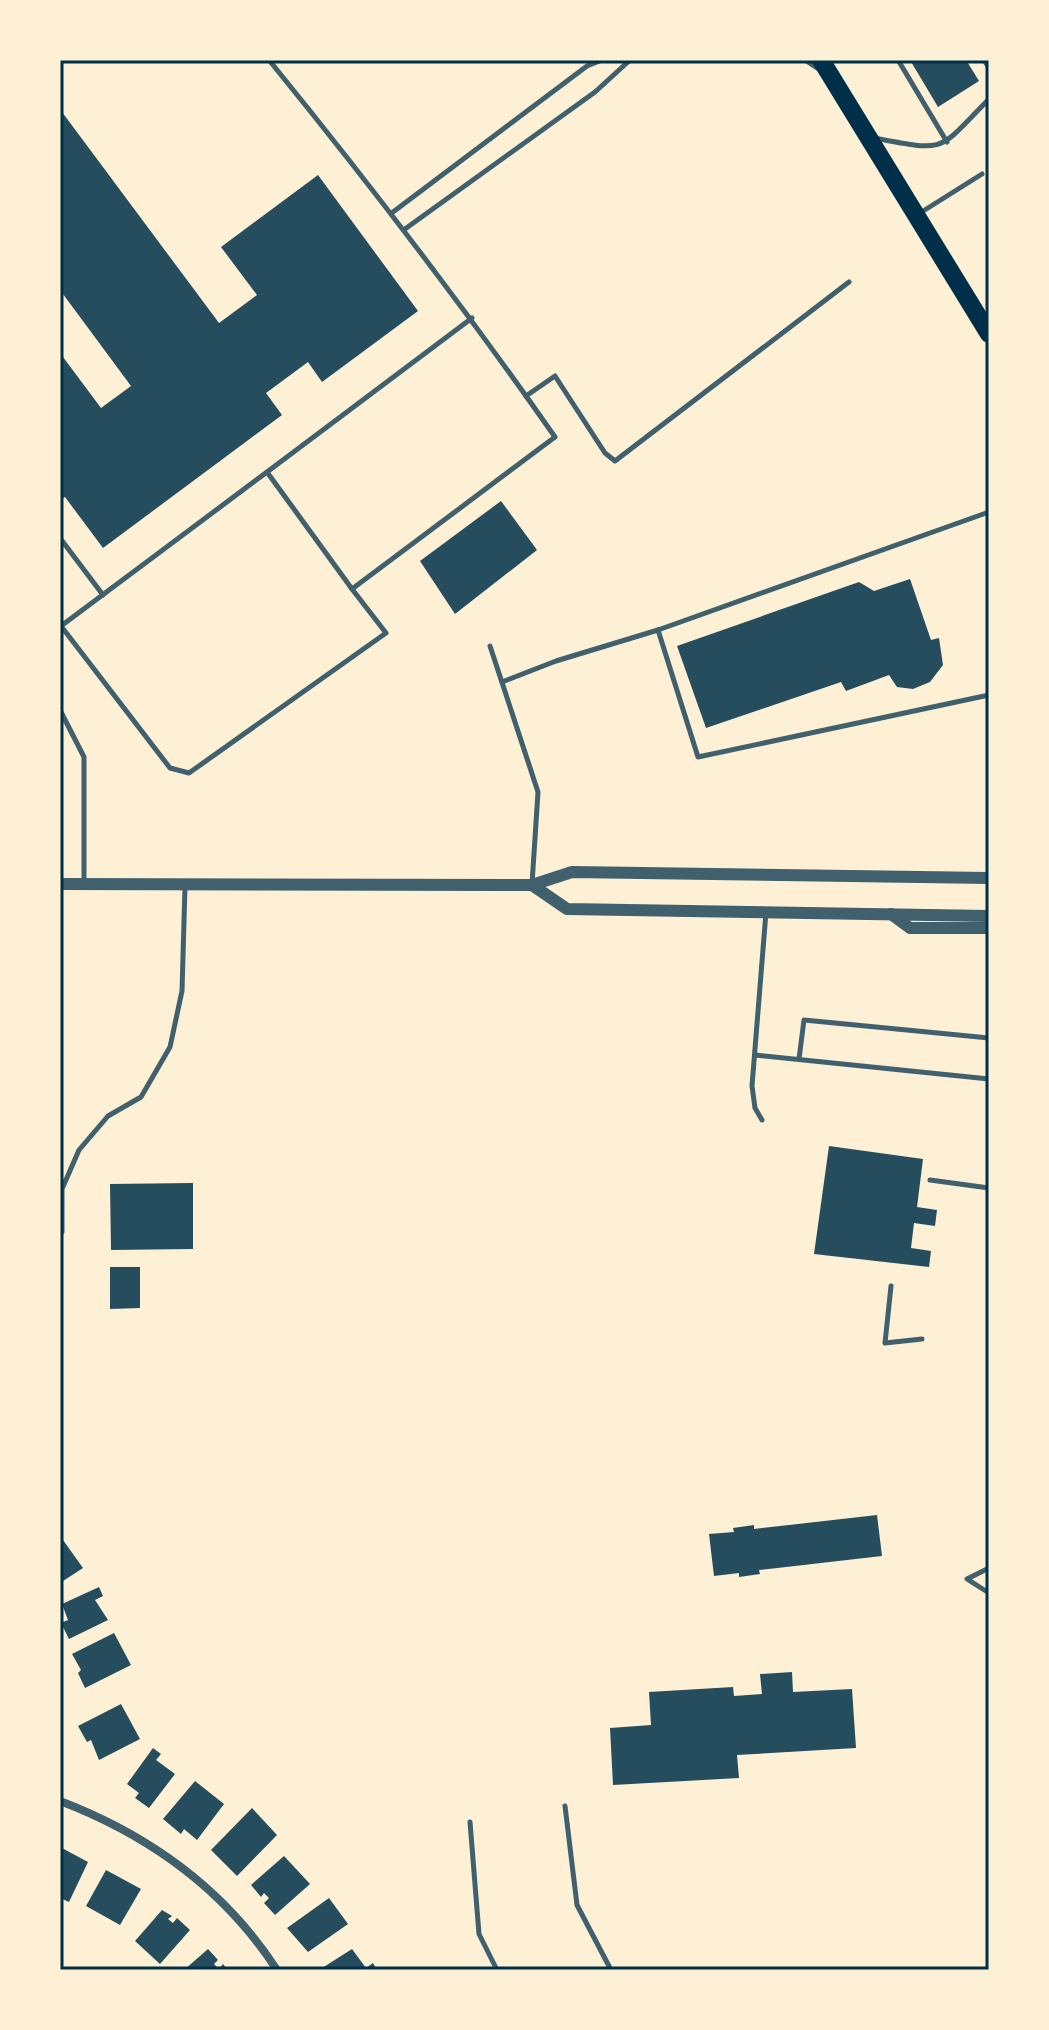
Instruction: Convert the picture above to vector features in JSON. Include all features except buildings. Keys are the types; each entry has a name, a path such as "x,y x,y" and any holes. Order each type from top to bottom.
{"highway":[{"path":"821,60 989,334"}],"street":[{"path":"60,884 532,885 572,872 989,878"},
{"path":"532,885 567,909 989,916"},
{"path":"891,914 910,928 989,928"},
{"path":"60,1801 141,1840 215,1892 277,1970"}],"lane":[{"path":"269,60 393,212 555,437 352,589"},
{"path":"393,212 587,66 602,60"},
{"path":"405,229 595,92 630,60"},
{"path":"805,60 833,79"},
{"path":"898,60 947,142"},
{"path":"984,60 989,68"},
{"path":"869,137 935,148 947,142 989,99"},
{"path":"916,216 982,174"},
{"path":"526,396 555,376 605,453 615,461 849,282"},
{"path":"267,472 386,633 189,773 170,768 61,627 103,595 472,318"},
{"path":"502,682 989,512"},
{"path":"60,538 103,595"},
{"path":"658,630 698,757 989,695"},
{"path":"490,646 538,792 532,885"},
{"path":"60,710 84,757 84,884"},
{"path":"62,1232 62,1189 79,1150 108,1116 141,1097 170,1047 182,991 185,885"},
{"path":"762,1120 755,1108 752,1086 766,912"},
{"path":"799,1059 804,1020 989,1038"},
{"path":"755,1055 989,1079"},
{"path":"930,1180 989,1188"},
{"path":"891,1286 885,1343 922,1339"},
{"path":"989,1568 967,1579 989,1593"},
{"path":"565,1806 577,1905 611,1970"},
{"path":"470,1822 479,1934 497,1970"}]}
